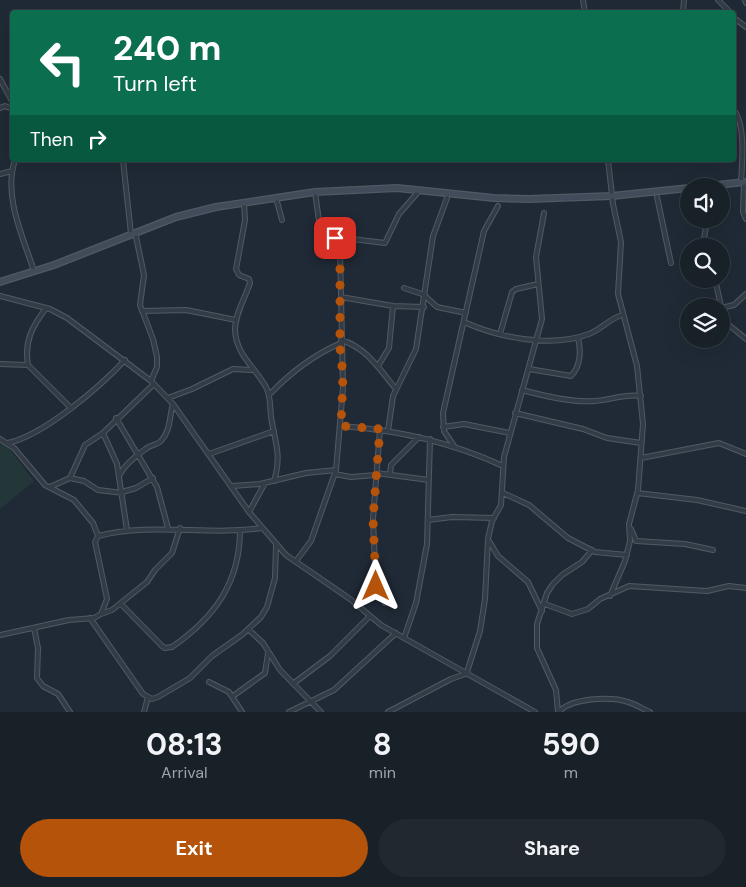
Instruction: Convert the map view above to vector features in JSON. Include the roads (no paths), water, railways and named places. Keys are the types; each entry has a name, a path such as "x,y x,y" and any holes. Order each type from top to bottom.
{"main road":[{"path":"730,184 744,183"},
{"path":"0,282 176,217 244,203 315,192 397,188 494,198 612,196 680,189"}],"street":[{"path":"718,0 728,10"},
{"path":"0,79 10,98"},
{"path":"743,120 743,212 746,219"},
{"path":"14,162 12,171 12,194 34,271"},
{"path":"70,478 84,445 103,433 153,382 157,367 153,338 142,311 140,296 144,275 133,233 124,162"},
{"path":"608,162 612,196 621,242 618,294 637,366 641,396 641,458 637,492 630,524 630,541 627,555 610,596"},
{"path":"0,174 12,171"},
{"path":"315,192 320,228 337,240 352,239 385,243 399,214 419,191"},
{"path":"657,197 671,263"},
{"path":"276,198 282,220"},
{"path":"388,431 390,404 416,349 433,236 447,198"},
{"path":"244,203 245,220 236,268 239,275 250,279 250,283 236,320 235,330 238,343 252,370 265,385 269,395 279,458 274,481"},
{"path":"454,446 446,436 443,427 443,413 484,231 498,206"},
{"path":"468,673 480,631 485,599 488,539 494,518 502,505 503,466 515,413 538,339 542,319 536,257 544,213"},
{"path":"296,561 311,541 335,472 341,426 343,388 340,253 337,240"},
{"path":"500,334 512,292 516,289 538,284"},
{"path":"404,288 425,295 437,307"},
{"path":"730,306 734,305 746,294"},
{"path":"0,296 46,308 67,318 153,382 173,404 249,512 276,545 296,561 396,633 535,712"},
{"path":"341,296 393,306 437,307 466,313"},
{"path":"378,366 389,348 393,306"},
{"path":"28,365 28,338 33,326 46,308"},
{"path":"142,311 186,310 236,320"},
{"path":"464,322 500,334 558,340 578,338 594,332 607,321 622,315"},
{"path":"730,325 746,339"},
{"path":"529,369 571,376 577,368 580,355 578,338"},
{"path":"269,395 286,377 341,341 357,346 378,366 396,389"},
{"path":"8,443 27,437 70,407 100,385 125,360"},
{"path":"0,364 28,365 70,407"},
{"path":"168,398 233,370 252,370"},
{"path":"522,390 581,402 602,401 623,396 641,396"},
{"path":"119,476 122,468 140,454 158,444 164,436 171,421 173,404"},
{"path":"515,413 583,428 607,438 641,444"},
{"path":"116,418 140,454 153,478 160,494 168,528"},
{"path":"443,427 464,424 510,433"},
{"path":"341,426 380,429 430,439 454,446 503,466"},
{"path":"357,605 374,588 376,575 373,524 380,429"},
{"path":"209,454 274,431"},
{"path":"103,433 117,464 127,530"},
{"path":"390,474 391,465 419,437"},
{"path":"0,439 8,443 36,476 50,488 74,500 93,523 98,536 95,542 108,600 101,614"},
{"path":"404,638 417,596 427,544 430,439"},
{"path":"641,458 719,444 746,454"},
{"path":"232,486 265,483 306,473 335,472 351,477 390,474 429,480"},
{"path":"50,488 70,478 84,481 98,490 122,492 136,488 153,478"},
{"path":"249,512 265,483"},
{"path":"637,492 696,500 746,511"},
{"path":"503,493 529,505 568,538 598,553 627,555"},
{"path":"428,520 452,517 494,518"},
{"path":"630,524 634,540 685,544 713,550"},
{"path":"98,536 127,530 168,528 240,530 262,528"},
{"path":"0,635 69,620 90,618 112,610 139,590 155,570 172,554 180,528"},
{"path":"121,604 162,646 165,648 172,647 208,617 224,597 237,557 240,530"},
{"path":"488,539 498,556 528,582 542,611"},
{"path":"148,698 158,698 190,678 212,656 261,618 267,607 276,570 276,545"},
{"path":"592,550 582,562 562,575 553,584 547,593 537,624 536,642 542,662 556,690 558,712 570,704 604,699 628,702 650,712"},
{"path":"545,604 572,614 588,609 600,599 616,594 621,588 629,586 707,591 729,586 746,588"},
{"path":"374,588 385,595 385,603"},
{"path":"294,683 330,656 370,616"},
{"path":"90,618 122,666 148,698 146,711"},
{"path":"34,628 38,648 37,678 43,686 58,694 70,712"},
{"path":"248,629 268,651 275,664 321,712"},
{"path":"289,712 334,690 396,633"},
{"path":"233,696 265,673 268,651"},
{"path":"388,712 451,679 468,673"},
{"path":"209,682 224,688 233,696 242,712"}]}
